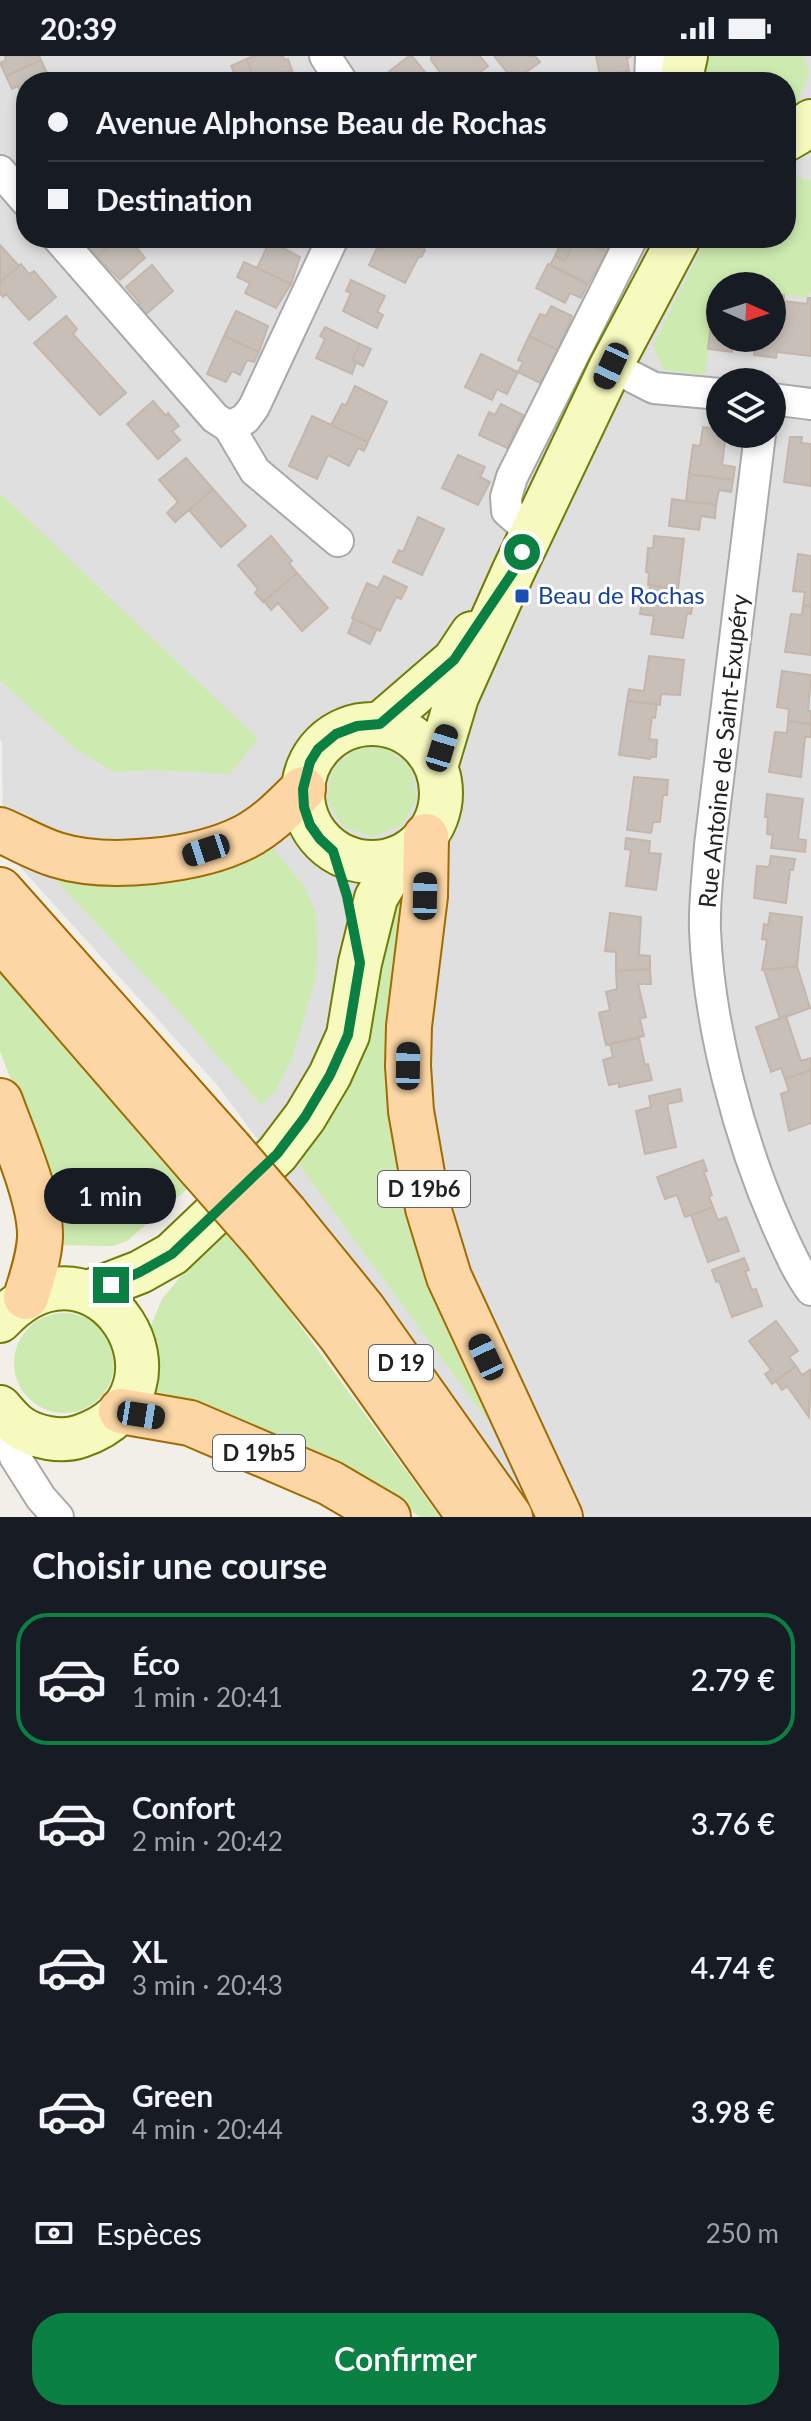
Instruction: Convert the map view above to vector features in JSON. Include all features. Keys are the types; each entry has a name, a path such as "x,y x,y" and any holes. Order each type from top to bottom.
{"main road":[{"path":"796,134 811,121"},
{"path":"436,767 457,697 513,572 611,366 674,248"},
{"path":"380,724 454,660 513,572"},
{"path":"88,1292 140,1272 172,1254 277,1154 305,1117 330,1075 348,1035 360,963 376,898 435,820 440,803 440,785 436,767 423,747 404,732 380,724 357,726 336,734 318,749 310,762 303,789 304,807 310,825 333,851 354,861 378,862 413,846"},
{"path":"0,830 57,855 84,860 139,863 163,860 187,856 245,837 278,815 303,789"},
{"name":"D 19b6","path":"413,846 425,896 409,1026 408,1066 411,1111 428,1208 449,1277 560,1517"},
{"path":"333,851 347,896 360,963"},
{"name":"D 19","path":"0,890 275,1228 363,1309 510,1517"},
{"name":"D 19","path":"0,937 216,1159"},
{"path":"0,1101 39,1216 37,1261 13,1309"},
{"name":"D 19","path":"275,1228 341,1336 470,1517"},
{"path":"135,1341 151,1296 172,1254"},
{"path":"0,1408 18,1426 44,1438 73,1439 99,1430 121,1411 134,1388 138,1362 135,1341 121,1316 88,1292 58,1288 13,1309"},
{"name":"D 19b5","path":"121,1411 190,1423 330,1483 388,1517"}],"street":[{"path":"0,171 16,189"},
{"path":"67,248 215,418 229,427 255,471 338,541"},
{"path":"229,427 245,419 254,407 328,248"},
{"path":"532,533 507,511 506,497 512,477 627,248"},
{"path":"611,366 654,388 706,393"},
{"path":"786,401 811,404"},
{"name":"Rue Antoine de Saint-Exupéry","path":"758,448 710,845 705,931 716,1019 739,1119 765,1197 786,1245 811,1290"},
{"path":"0,1408 15,1457 41,1498 58,1517"}],"shaded area":[{"path":"0,56 811,56 811,1517 536,1517 218,1086 3,848 0,740"}],"green space":[{"path":"701,56 803,56 809,72 796,108 796,72 701,72"},
{"path":"796,177 811,181 811,292 808,298 786,295 786,272 706,272 708,352 705,375 664,370 653,346 702,248 796,248"},
{"path":"0,493 258,739 230,774 154,770 114,772 74,748 0,680"},
{"path":"387,748 411,768 417,798 402,825 373,837 344,827 327,800 333,769 355,749"},
{"path":"265,839 304,886 316,912 317,948 316,978 291,1061 276,1090 261,1105 40,863"},
{"path":"405,893 388,1027 388,1090 431,1286 489,1422 302,1169 299,1159 386,906"},
{"path":"0,970 193,1184 127,1241 113,1246 54,1245 25,1117 0,1051"},
{"path":"225,1223 440,1517 420,1517 399,1502 152,1399 147,1335 162,1299"},
{"path":"64,1313 83,1316 100,1327 111,1344 114,1363 111,1382 100,1399 83,1410 64,1413 45,1410 28,1399 17,1382 14,1363 17,1344 28,1327 45,1316"}],"building":[{"path":"5,56 39,56 41,60 6,76 0,63 6,60"},
{"path":"283,56 284,60 288,59 292,70 252,72 246,59"},
{"path":"412,56 425,72 388,72"},
{"path":"431,56 480,56 488,66 480,72 440,72"},
{"path":"494,56 535,56 540,62 526,72 507,72"},
{"path":"596,56 631,56 627,59 629,71 599,72"},
{"path":"246,59 252,72 234,72 231,66"},
{"path":"41,60 46,72 16,72 16,87 12,89 6,76"},
{"path":"0,245 19,266 0,282"},
{"path":"90,248 107,248 97,257"},
{"path":"107,248 137,248 145,258 120,280 97,257"},
{"path":"267,248 283,248 300,257 291,284 257,268"},
{"path":"377,248 425,250 405,283 369,265"},
{"path":"559,248 571,248 565,261 555,256"},
{"path":"571,248 598,248 607,252 588,284 550,265 555,256 565,261"},
{"path":"244,262 291,284 276,308 245,293 250,283 237,277"},
{"path":"21,264 29,274 34,271 56,297 29,320 6,294 3,297 0,293 0,282"},
{"path":"548,264 588,284 581,298 570,293 565,303 536,288"},
{"path":"152,265 173,291 146,314 126,287"},
{"path":"351,280 385,296 377,312 383,315 377,328 343,311 351,293 346,291"},
{"path":"808,298 811,298 811,356 777,352 786,352 786,301 807,304"},
{"path":"551,306 572,316 558,350 529,336 540,314 546,316"},
{"path":"236,311 268,326 259,352 224,336"},
{"path":"66,316 77,329 73,334 126,393 100,415 34,343"},
{"path":"325,327 360,344 352,360 356,363 352,374 316,358 325,339 320,336"},
{"path":"224,336 259,352 254,362 247,360 240,375 232,371 226,382 207,374"},
{"path":"529,336 558,350 540,383 518,372 523,362 518,360"},
{"path":"360,344 371,349 363,366 352,360"},
{"path":"754,352 777,352 776,358 754,355"},
{"path":"481,354 518,372 507,394 497,389 492,400 465,387"},
{"path":"355,386 387,402 368,442 331,425"},
{"path":"153,401 179,426 172,431 180,440 158,459 127,424"},
{"path":"501,404 523,415 507,448 479,435 489,412 495,415"},
{"path":"312,416 368,442 364,451 358,448 349,466 328,455 317,479 289,466"},
{"path":"703,427 706,427 706,448 724,448 722,465 735,467 733,480 689,474 693,445 700,446"},
{"path":"790,437 802,437 801,443 811,444 811,486 784,482"},
{"path":"458,455 485,467 480,477 490,482 478,505 442,488"},
{"path":"186,458 213,489 175,522 167,513 178,502 159,480"},
{"path":"689,474 733,480 731,492 719,490 716,505 686,501"},
{"path":"213,489 246,526 221,547 189,510"},
{"path":"672,499 716,505 715,518 701,516 699,530 669,526"},
{"path":"418,517 444,529 422,575 393,562 399,550 403,552"},
{"path":"271,536 292,561 289,563 297,573 263,602 255,593 258,589 238,565"},
{"path":"654,536 684,539 678,589 648,585 648,548 653,548"},
{"path":"798,554 811,556 811,606 803,605 805,592 793,591"},
{"path":"297,573 328,608 302,631 278,603 271,610 264,601"},
{"path":"384,576 407,587 401,599 396,597 380,631 352,618 367,583 378,588"},
{"path":"650,585 678,589 677,599 693,602 691,614 687,613 683,638 651,634 654,616 640,614 643,595 649,596"},
{"path":"803,605 811,606 811,655 785,652 791,614 802,615"},
{"path":"354,619 377,629 370,644 348,633"},
{"path":"649,656 684,660 680,695 661,694 660,705 627,701 629,689 644,691"},
{"path":"782,671 811,675 808,711 811,711 811,724 788,721 789,709 777,707"},
{"path":"627,701 657,704 649,739 657,740 656,757 619,755"},
{"path":"788,721 811,724 811,737 805,737 801,777 769,772 775,732 787,733"},
{"path":"634,777 668,780 660,822 653,822 651,833 627,830"},
{"path":"767,794 803,799 798,839 806,840 805,852 771,848 773,835 767,834 768,817 765,817"},
{"path":"626,838 650,841 649,853 661,854 656,890 626,886 631,850 625,849"},
{"path":"771,856 795,859 793,870 790,870 786,903 754,898 757,866 769,867"},
{"path":"610,913 641,917 639,955 650,956 650,969 616,971 616,952 605,951"},
{"path":"770,913 802,917 797,966 762,970 767,940 762,939 764,924 768,925"},
{"path":"797,966 810,1008 780,1019 764,970"},
{"path":"650,969 651,984 638,984 646,1017 640,1019 644,1036 606,1045 599,1013 610,1010 606,992 617,989 616,971"},
{"path":"786,1016 801,1061 811,1058 811,1070 785,1079 781,1068 771,1072 756,1027"},
{"path":"639,1038 652,1080 619,1087 619,1083 609,1085 603,1060 613,1057 610,1044"},
{"path":"811,1070 811,1123 789,1131 781,1094 789,1091 785,1079"},
{"path":"680,1089 682,1101 667,1104 676,1147 645,1154 636,1111 651,1107 649,1096"},
{"path":"703,1160 713,1207 685,1217 677,1195 665,1199 657,1177"},
{"path":"713,1207 718,1220 726,1217 739,1251 708,1262 691,1215"},
{"path":"744,1258 752,1290 756,1289 762,1306 732,1317 712,1270"},
{"path":"776,1321 798,1351 789,1357 796,1366 772,1384 765,1374 771,1370 749,1341"},
{"path":"796,1366 802,1375 811,1369 809,1417 787,1386 782,1390 776,1381"}],"place":[{"name":"Beau de Rochas","path":"522,596"}],"route":[{"path":"111,1285 172,1254 277,1154 305,1117 330,1075 348,1035 360,963 347,896 333,851 310,825 304,807 303,789 310,762 318,749 336,734 357,726 380,724 454,660 513,572 522,552"}]}
